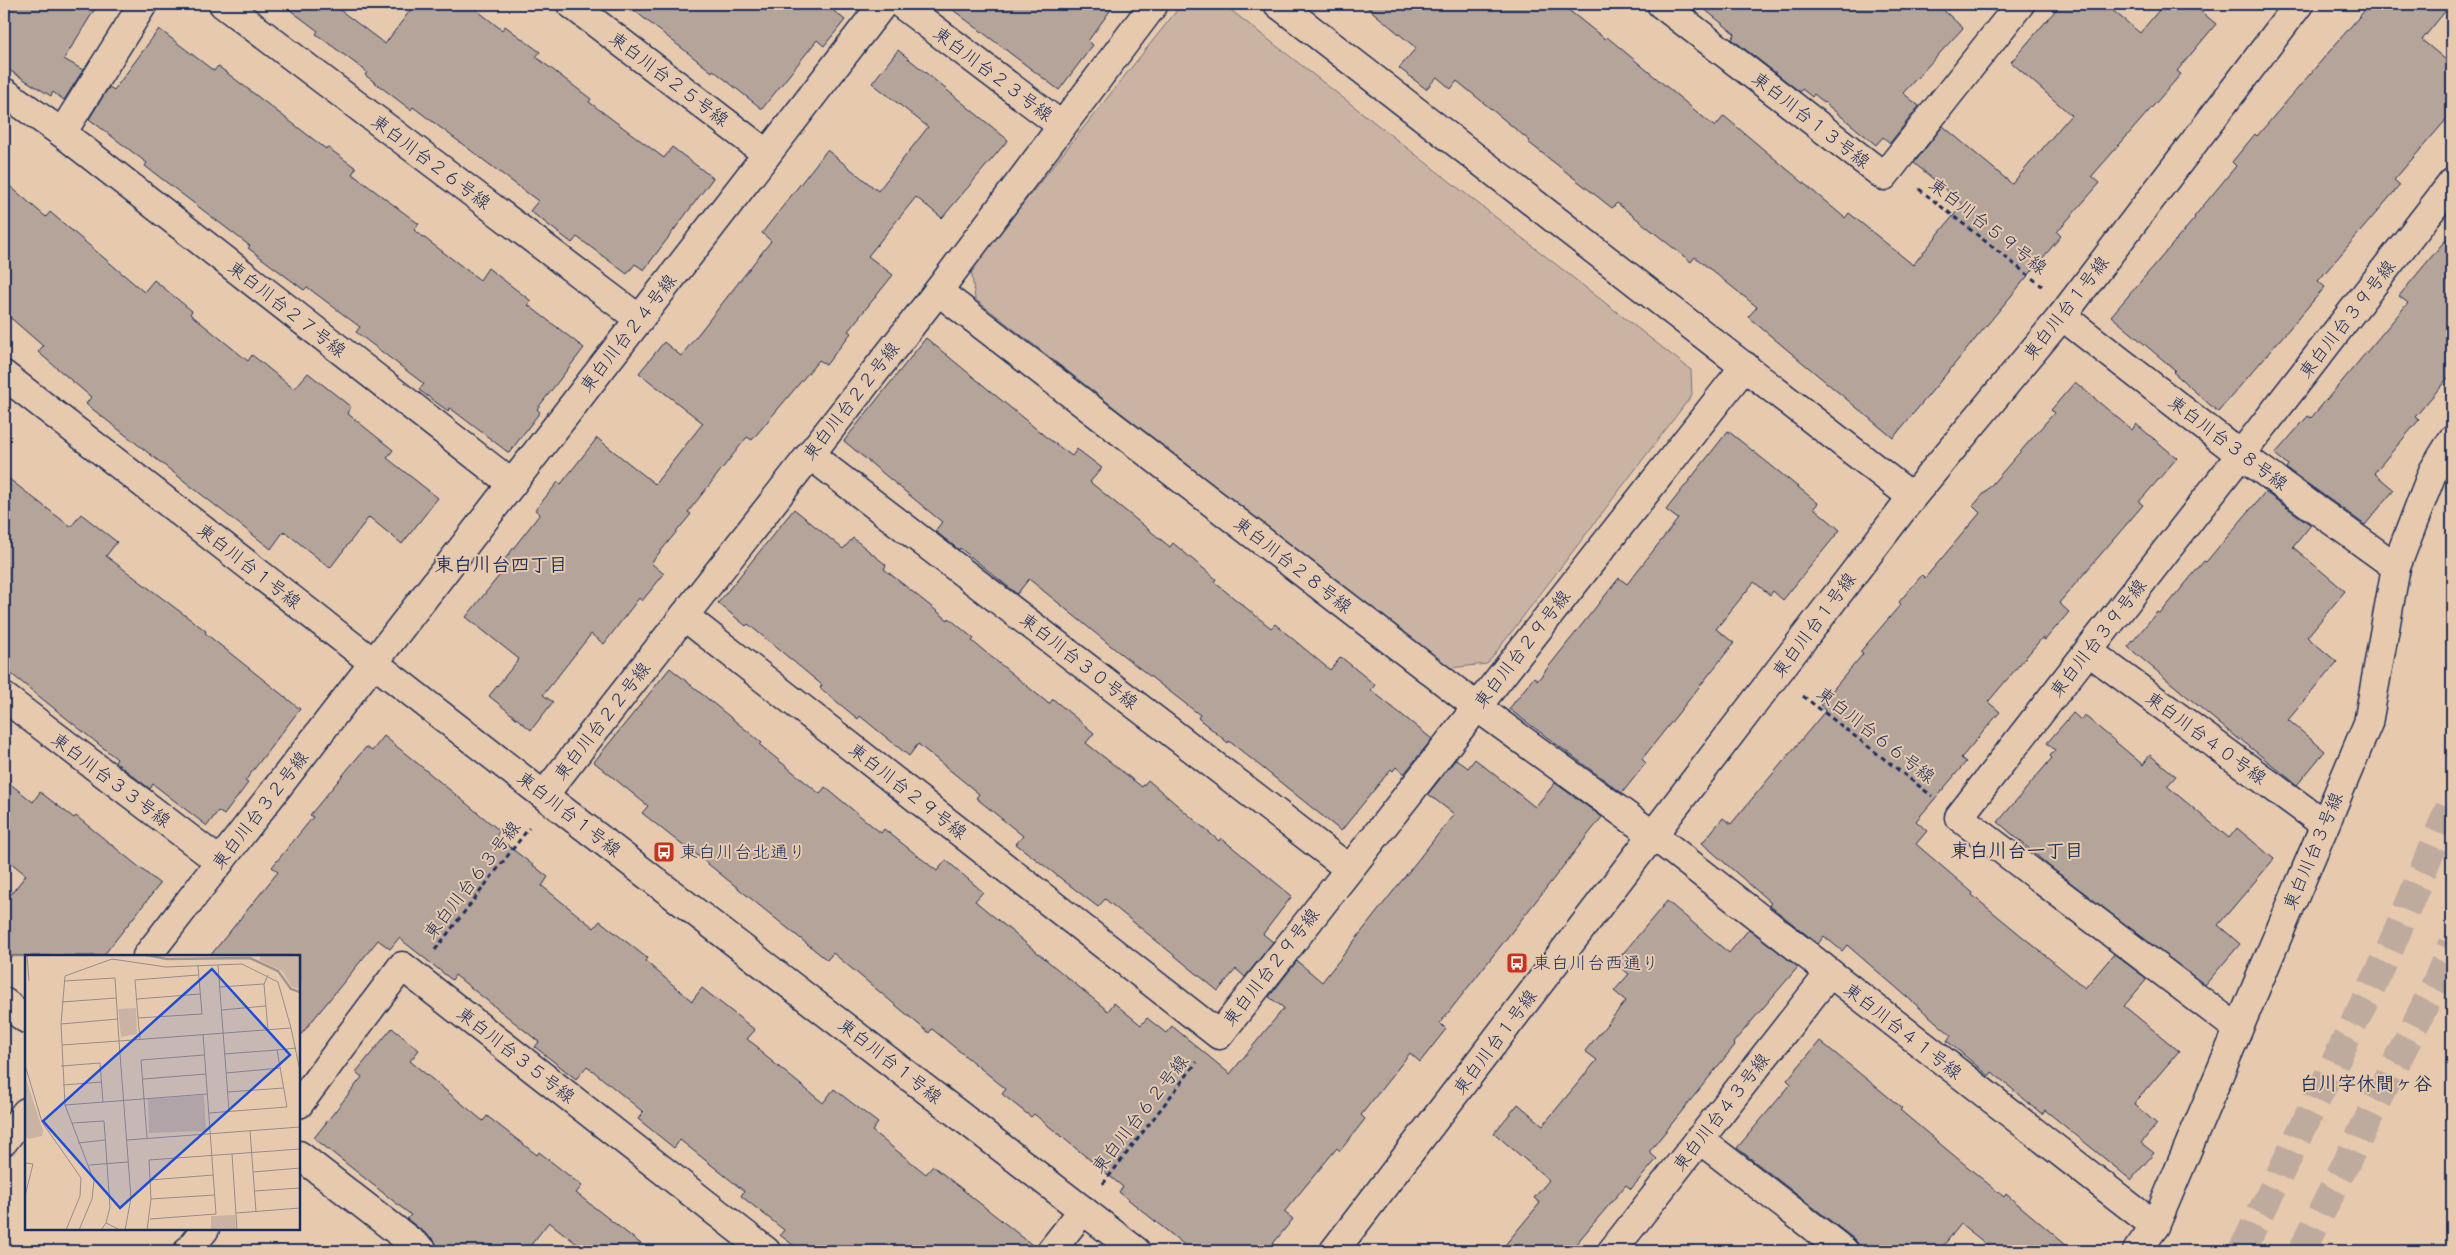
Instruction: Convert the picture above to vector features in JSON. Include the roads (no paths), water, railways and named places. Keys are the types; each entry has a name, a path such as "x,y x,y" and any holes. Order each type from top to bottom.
{"street":[{"path":"4,92 62,133 143,4"},
{"name":"東白川台２６号線","path":"223,4 639,319"},
{"name":"東白川台２５号線","path":"571,4 767,154"},
{"name":"東白川台２４号線","path":"374,663 883,4"},
{"name":"東白川台２３号線","path":"901,4 1062,126"},
{"name":"東白川台２２号線","path":"547,798 684,616 938,291 1154,4"},
{"path":"1278,4 1912,497"},
{"name":"東白川台１３号線","path":"1660,4 1884,176 2013,6"},
{"name":"東白川台１号線","path":"1334,1251 1912,497 2065,311 2299,4"},
{"name":"東白川台２７号線","path":"62,133 512,484"},
{"name":"東白川台３９号線","path":"2238,1029 1959,817 2452,183"},
{"name":"東白川台２８号線","path":"938,291 1477,707 1653,835"},
{"name":"東白川台３８号線","path":"2065,311 2241,455 2396,567"},
{"name":"東白川台２９号線","path":"684,616 1219,1035 1348,868 1745,366"},
{"name":"東白川台１号線","path":"4,375 547,798 1136,1251"},
{"name":"東白川台３号線","path":"2137,1251 2155,1226 2368,722 2396,567 2433,471 2452,440"},
{"name":"東白川台３０号線","path":"810,455 1348,868"},
{"name":"東白川台４０号線","path":"2088,651 2324,824"},
{"name":"東白川台３２号線","path":"148,955 374,663"},
{"name":"東白川台３３号線","path":"4,698 220,862"},
{"name":"東白川台４１号線","path":"1653,835 1829,974 2155,1226"},
{"name":"東白川台３５号線","path":"300,1103 402,966 766,1251"},
{"name":"東白川台４３号線","path":"1612,1251 1829,974"},
{"path":"4,1002 25,1018"},
{"path":"4,1141 25,1113"},
{"path":"1699,1139 1844,1251"},
{"path":"300,1156 423,1251"},
{"path":"1051,1251 1083,1210"},
{"path":"188,1251 204,1230"}],"tunnel":[{"path":"2242,1251 2387,956 2452,801"},
{"path":"2302,1251 2436,983 2452,944"}],"place":[{"name":"東白川台北通り","path":"664,852"},
{"name":"東白川台西通り","path":"1517,963"}],"district":[{"name":"東白川台四丁目","path":"501,564"},
{"name":"東白川台一丁目","path":"2017,850"},
{"name":"白川字休間ヶ谷","path":"2366,1083"}]}
